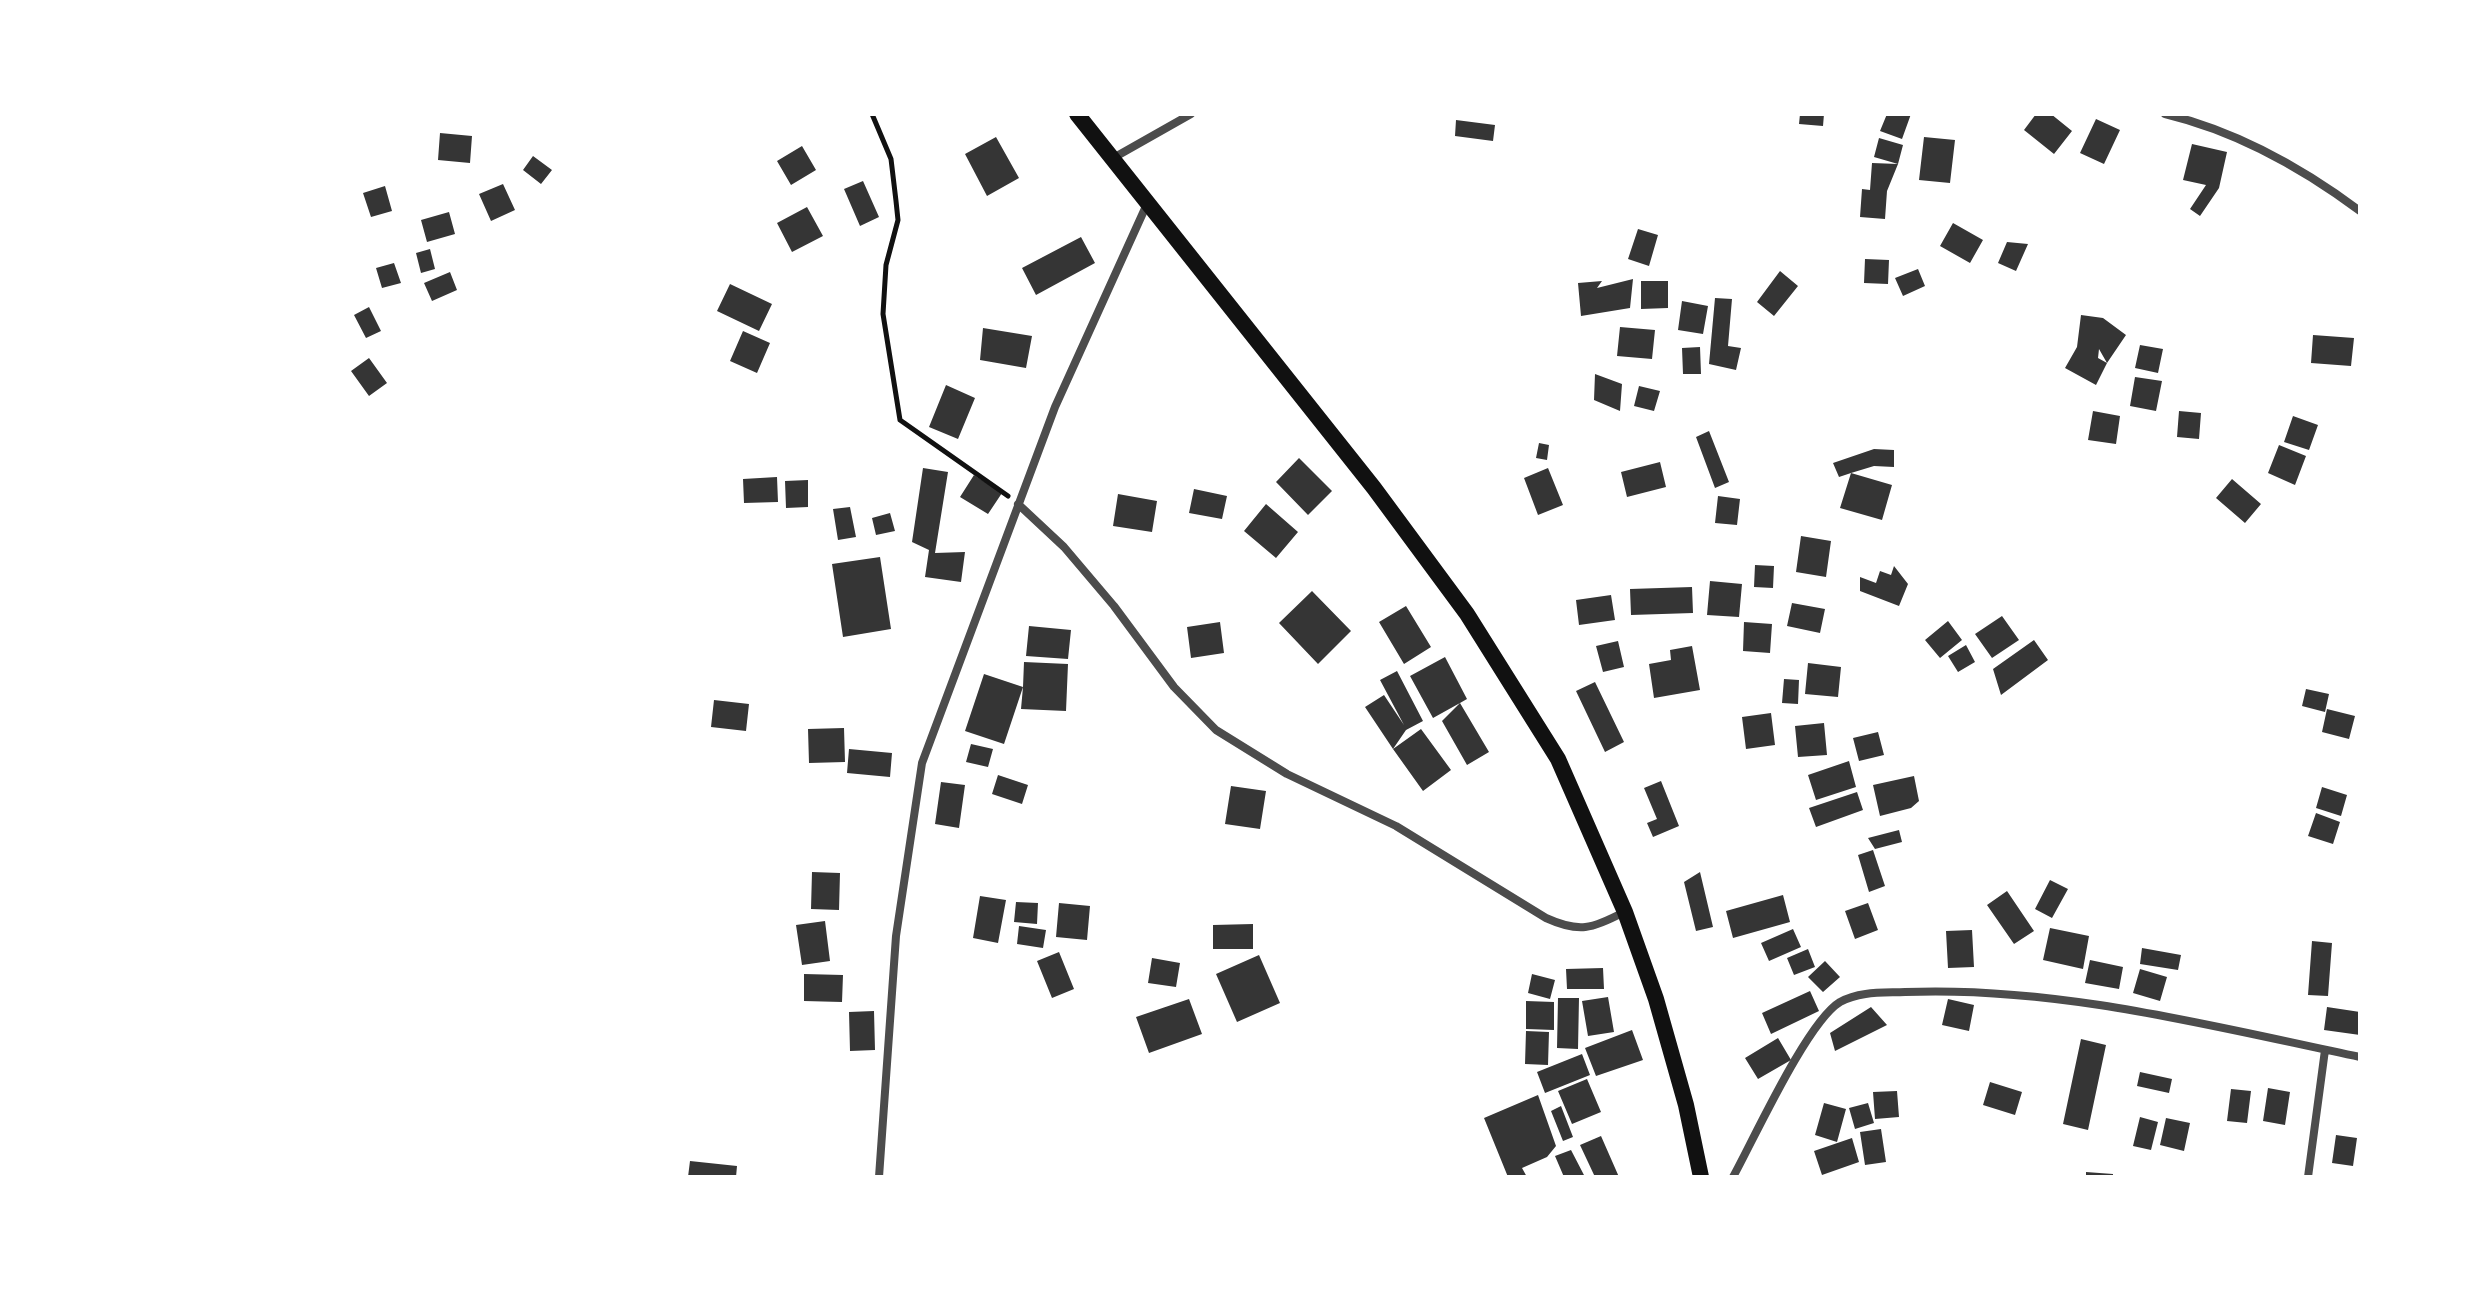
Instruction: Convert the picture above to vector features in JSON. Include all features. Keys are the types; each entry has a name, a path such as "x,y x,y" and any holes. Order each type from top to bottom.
{"main road":[{"path":"1077,114 1115,157 1374,488 1467,614 1558,759 1625,912 1656,999 1686,1105 1701,1177"}],"street":[{"path":"2165,114 2212,127 2250,144 2303,172 2360,211"},
{"path":"1115,157 1188,115"},
{"path":"879,1177 896,936 922,763 1055,407 1148,200"},
{"path":"1018,504 1064,547 1114,606 1174,687 1216,730 1287,774 1396,826 1546,918 1572,930 1606,921 1625,912"},
{"path":"1733,1177 1818,1025 1838,1003 1860,994 1971,993 2087,1003 2360,1057"},
{"path":"2308,1177 2325,1050"}],"path":[{"path":"872,114 887,146 898,220 886,265 883,314 900,420 1018,504"}],"building":[{"path":"1800,114 1824,114 1823,126 1799,124"},
{"path":"1887,114 1911,114 1902,139 1880,131"},
{"path":"2036,114 2051,114 2072,131 2054,154 2024,130"},
{"path":"2096,119 2120,130 2104,164 2080,153"},
{"path":"1456,120 1495,125 1493,141 1455,136"},
{"path":"440,133 472,136 470,163 438,160"},
{"path":"996,137 1019,178 987,196 965,154"},
{"path":"1924,137 1955,140 1950,183 1919,180"},
{"path":"1879,138 1903,145 1898,164 1874,157"},
{"path":"2192,144 2227,152 2219,188 2200,216 2190,209 2206,185 2183,180"},
{"path":"802,146 816,170 791,185 777,161"},
{"path":"533,156 552,170 541,184 523,170"},
{"path":"1872,163 1898,164 1887,191 1885,219 1860,217 1862,189 1870,190"},
{"path":"863,181 879,217 860,226 844,189"},
{"path":"503,184 515,210 491,221 479,194"},
{"path":"385,186 392,211 371,217 363,193"},
{"path":"807,207 823,236 792,252 777,223"},
{"path":"449,212 455,234 427,242 421,220"},
{"path":"1953,223 1983,240 1970,263 1940,246"},
{"path":"1638,229 1658,235 1649,266 1628,259"},
{"path":"1081,237 1095,263 1036,295 1022,268"},
{"path":"2007,242 2028,244 2016,271 1998,263"},
{"path":"430,249 435,269 421,273 416,253"},
{"path":"1865,259 1889,260 1888,284 1864,283"},
{"path":"394,263 401,283 382,288 376,268"},
{"path":"1918,269 1925,286 1903,296 1895,278"},
{"path":"1780,271 1798,286 1774,316 1757,302"},
{"path":"450,272 457,290 432,301 424,283"},
{"path":"1633,279 1630,308 1581,316 1578,283 1602,281 1597,288"},
{"path":"1641,281 1668,281 1668,308 1641,309"},
{"path":"730,284 772,304 759,331 717,311"},
{"path":"1715,298 1732,299 1728,346 1741,348 1736,370 1709,364"},
{"path":"1682,301 1708,306 1703,334 1678,330"},
{"path":"369,307 381,331 366,338 354,315"},
{"path":"2081,315 2103,318 2126,335 2096,385 2065,368 2077,347","holes":["2099,349 2107,363 2098,358"]},
{"path":"1620,327 1655,330 1652,359 1617,356"},
{"path":"983,328 1032,336 1026,368 980,360"},
{"path":"743,331 770,343 757,373 730,361"},
{"path":"2313,335 2354,338 2351,366 2311,363"},
{"path":"2140,345 2163,349 2158,373 2135,368"},
{"path":"1700,347 1701,374 1683,374 1682,348"},
{"path":"369,358 387,383 369,396 351,371"},
{"path":"1595,374 1622,384 1620,411 1594,400"},
{"path":"2135,377 2162,381 2156,411 2130,406"},
{"path":"946,385 975,398 958,439 929,427"},
{"path":"1639,386 1660,391 1654,411 1634,406"},
{"path":"2093,411 2120,416 2116,444 2088,440"},
{"path":"2179,411 2201,413 2199,439 2177,437"},
{"path":"2293,416 2318,425 2309,450 2284,442"},
{"path":"1709,431 1729,482 1715,488 1696,437"},
{"path":"1539,443 1549,445 1547,460 1536,458"},
{"path":"2279,445 2306,456 2295,485 2268,473"},
{"path":"1874,449 1894,450 1894,467 1874,466 1839,477 1833,463"},
{"path":"1299,458 1332,491 1308,515 1276,482"},
{"path":"1660,462 1666,487 1627,497 1621,472"},
{"path":"923,468 948,472 935,553 965,552 961,582 925,577 929,550 912,542"},
{"path":"1548,468 1563,505 1538,515 1524,478"},
{"path":"1851,473 1892,485 1882,520 1840,508"},
{"path":"974,475 1002,493 988,514 960,497"},
{"path":"777,477 778,502 744,503 743,479"},
{"path":"2232,479 2261,504 2245,523 2216,498"},
{"path":"808,480 808,507 786,508 785,481"},
{"path":"1194,489 1227,496 1222,519 1189,513"},
{"path":"1118,494 1157,501 1152,532 1113,526"},
{"path":"1718,496 1740,499 1737,525 1715,523"},
{"path":"1266,504 1298,532 1276,558 1244,531"},
{"path":"850,507 856,537 838,540 833,509"},
{"path":"890,513 895,531 876,535 872,518"},
{"path":"1801,536 1831,541 1826,577 1796,572"},
{"path":"880,557 891,629 843,637 832,564"},
{"path":"1755,565 1774,566 1773,588 1754,587"},
{"path":"1894,566 1908,584 1899,606 1860,591 1860,577 1876,583 1880,571 1891,575"},
{"path":"1710,581 1742,584 1739,617 1707,615"},
{"path":"1692,587 1693,613 1631,615 1630,589"},
{"path":"1312,591 1351,631 1318,664 1279,623"},
{"path":"1611,595 1615,620 1579,625 1576,600"},
{"path":"1792,603 1825,609 1820,633 1787,626"},
{"path":"1406,606 1431,647 1404,664 1379,622"},
{"path":"2002,616 2019,640 1992,658 1975,634"},
{"path":"1948,621 1962,640 1940,658 1925,640"},
{"path":"1220,622 1224,653 1191,658 1187,627"},
{"path":"1744,622 1772,624 1770,653 1743,651"},
{"path":"1029,626 1071,630 1068,659 1026,656"},
{"path":"2034,640 2048,660 2001,695 1993,669"},
{"path":"1618,641 1624,667 1603,672 1596,646"},
{"path":"1966,645 1975,662 1958,672 1948,656"},
{"path":"1692,646 1700,690 1654,698 1649,664 1671,660 1670,650"},
{"path":"1445,657 1467,699 1433,718 1410,676"},
{"path":"1024,662 1068,664 1066,711 1021,709"},
{"path":"1808,663 1841,667 1838,697 1805,694"},
{"path":"1397,671 1423,721 1406,730 1393,749 1365,707 1384,695 1404,725 1380,680"},
{"path":"984,674 1023,687 1004,744 965,731"},
{"path":"1784,679 1799,680 1798,704 1782,703"},
{"path":"1595,682 1624,742 1605,752 1576,691"},
{"path":"2306,689 2329,694 2325,712 2302,706"},
{"path":"714,700 749,704 746,731 711,727"},
{"path":"1460,703 1489,752 1467,765 1442,721"},
{"path":"2327,709 2355,716 2349,739 2322,732"},
{"path":"1771,713 1775,745 1746,749 1742,717"},
{"path":"1824,723 1827,755 1798,757 1795,726"},
{"path":"844,728 845,762 809,763 808,729"},
{"path":"1421,729 1451,770 1423,791 1393,749"},
{"path":"1878,732 1884,755 1859,761 1853,738"},
{"path":"971,744 993,749 988,767 966,762"},
{"path":"849,749 892,753 890,777 847,773"},
{"path":"1849,761 1856,787 1816,800 1808,775"},
{"path":"998,775 1028,785 1022,804 992,794"},
{"path":"1914,776 1919,801 1911,808 1880,816 1873,785"},
{"path":"1661,781 1679,826 1653,837 1647,823 1657,819 1644,788"},
{"path":"941,782 965,785 959,828 935,824"},
{"path":"1231,786 1266,791 1260,829 1225,824"},
{"path":"2322,787 2347,795 2341,816 2316,808"},
{"path":"1857,792 1863,810 1816,827 1809,808"},
{"path":"2316,813 2340,822 2333,844 2308,836"},
{"path":"1899,830 1902,842 1875,849 1868,838"},
{"path":"1873,850 1885,886 1869,892 1858,855"},
{"path":"812,872 840,873 839,910 811,909"},
{"path":"1700,872 1713,927 1696,931 1684,882"},
{"path":"2050,880 2068,889 2052,918 2035,909"},
{"path":"2007,891 2034,931 2014,944 1987,905"},
{"path":"1783,895 1790,922 1733,938 1726,911"},
{"path":"980,896 1006,900 998,943 973,938"},
{"path":"1016,902 1038,903 1037,924 1014,922"},
{"path":"1059,903 1090,906 1087,940 1056,937"},
{"path":"1868,903 1878,930 1855,939 1845,911"},
{"path":"825,921 830,961 802,965 796,925"},
{"path":"1253,924 1253,949 1213,949 1213,925"},
{"path":"1019,926 1046,930 1043,948 1017,944"},
{"path":"2050,928 2089,936 2083,969 2043,960"},
{"path":"1793,929 1801,947 1769,961 1761,943"},
{"path":"1972,930 1974,967 1948,968 1946,931"},
{"path":"2312,941 2332,943 2328,996 2308,995"},
{"path":"2142,948 2181,955 2178,970 2140,964"},
{"path":"1808,949 1815,967 1794,975 1787,958"},
{"path":"1059,952 1074,989 1052,998 1037,961"},
{"path":"1259,955 1280,1003 1237,1022 1216,974"},
{"path":"1152,958 1180,963 1176,987 1148,983"},
{"path":"2090,960 2123,967 2119,989 2085,983"},
{"path":"1825,961 1840,977 1823,992 1808,977"},
{"path":"1603,968 1604,989 1567,989 1566,969"},
{"path":"2140,969 2167,977 2160,1001 2133,993"},
{"path":"804,974 843,975 842,1002 804,1001"},
{"path":"1532,974 1555,980 1550,999 1528,993"},
{"path":"1810,991 1819,1011 1771,1034 1762,1013"},
{"path":"1608,997 1614,1032 1588,1036 1582,1001"},
{"path":"1558,998 1579,998 1578,1049 1557,1048"},
{"path":"1189,999 1202,1034 1149,1053 1136,1017"},
{"path":"1948,999 1974,1005 1969,1031 1942,1025"},
{"path":"1526,1001 1554,1002 1554,1030 1526,1029"},
{"path":"1871,1007 1887,1025 1835,1051 1830,1033"},
{"path":"2327,1007 2360,1012 2360,1035 2324,1030"},
{"path":"874,1011 875,1050 850,1051 849,1012"},
{"path":"1632,1030 1643,1060 1596,1076 1585,1048"},
{"path":"1526,1031 1549,1032 1548,1065 1525,1064"},
{"path":"1778,1038 1791,1060 1758,1079 1745,1058"},
{"path":"2081,1039 2106,1045 2088,1130 2063,1124"},
{"path":"1582,1054 1590,1075 1545,1093 1537,1072"},
{"path":"2140,1072 2172,1079 2169,1093 2137,1086"},
{"path":"1587,1079 1601,1112 1572,1124 1558,1091"},
{"path":"1990,1082 2022,1092 2015,1115 1983,1105"},
{"path":"2268,1088 2290,1092 2285,1125 2263,1121"},
{"path":"2231,1089 2251,1091 2247,1123 2227,1121"},
{"path":"1897,1091 1899,1117 1875,1119 1873,1092"},
{"path":"1538,1095 1556,1146 1547,1157 1522,1168 1527,1177 1508,1177 1484,1118"},
{"path":"1824,1103 1846,1109 1837,1142 1815,1135"},
{"path":"1868,1103 1874,1123 1855,1129 1849,1108"},
{"path":"1561,1106 1573,1137 1563,1141 1551,1111"},
{"path":"2140,1117 2158,1122 2151,1150 2133,1146"},
{"path":"2166,1118 2190,1123 2184,1151 2160,1145"},
{"path":"1881,1129 1886,1162 1865,1165 1860,1132"},
{"path":"2336,1135 2357,1138 2353,1166 2332,1163"},
{"path":"1601,1136 1619,1177 1595,1177 1580,1145"},
{"path":"1852,1138 1859,1162 1822,1175 1814,1151"},
{"path":"1571,1150 1585,1177 1564,1177 1555,1156"},
{"path":"690,1161 737,1166 736,1177 688,1177"},
{"path":"2086,1172 2113,1174 2113,1177 2086,1177"}]}
